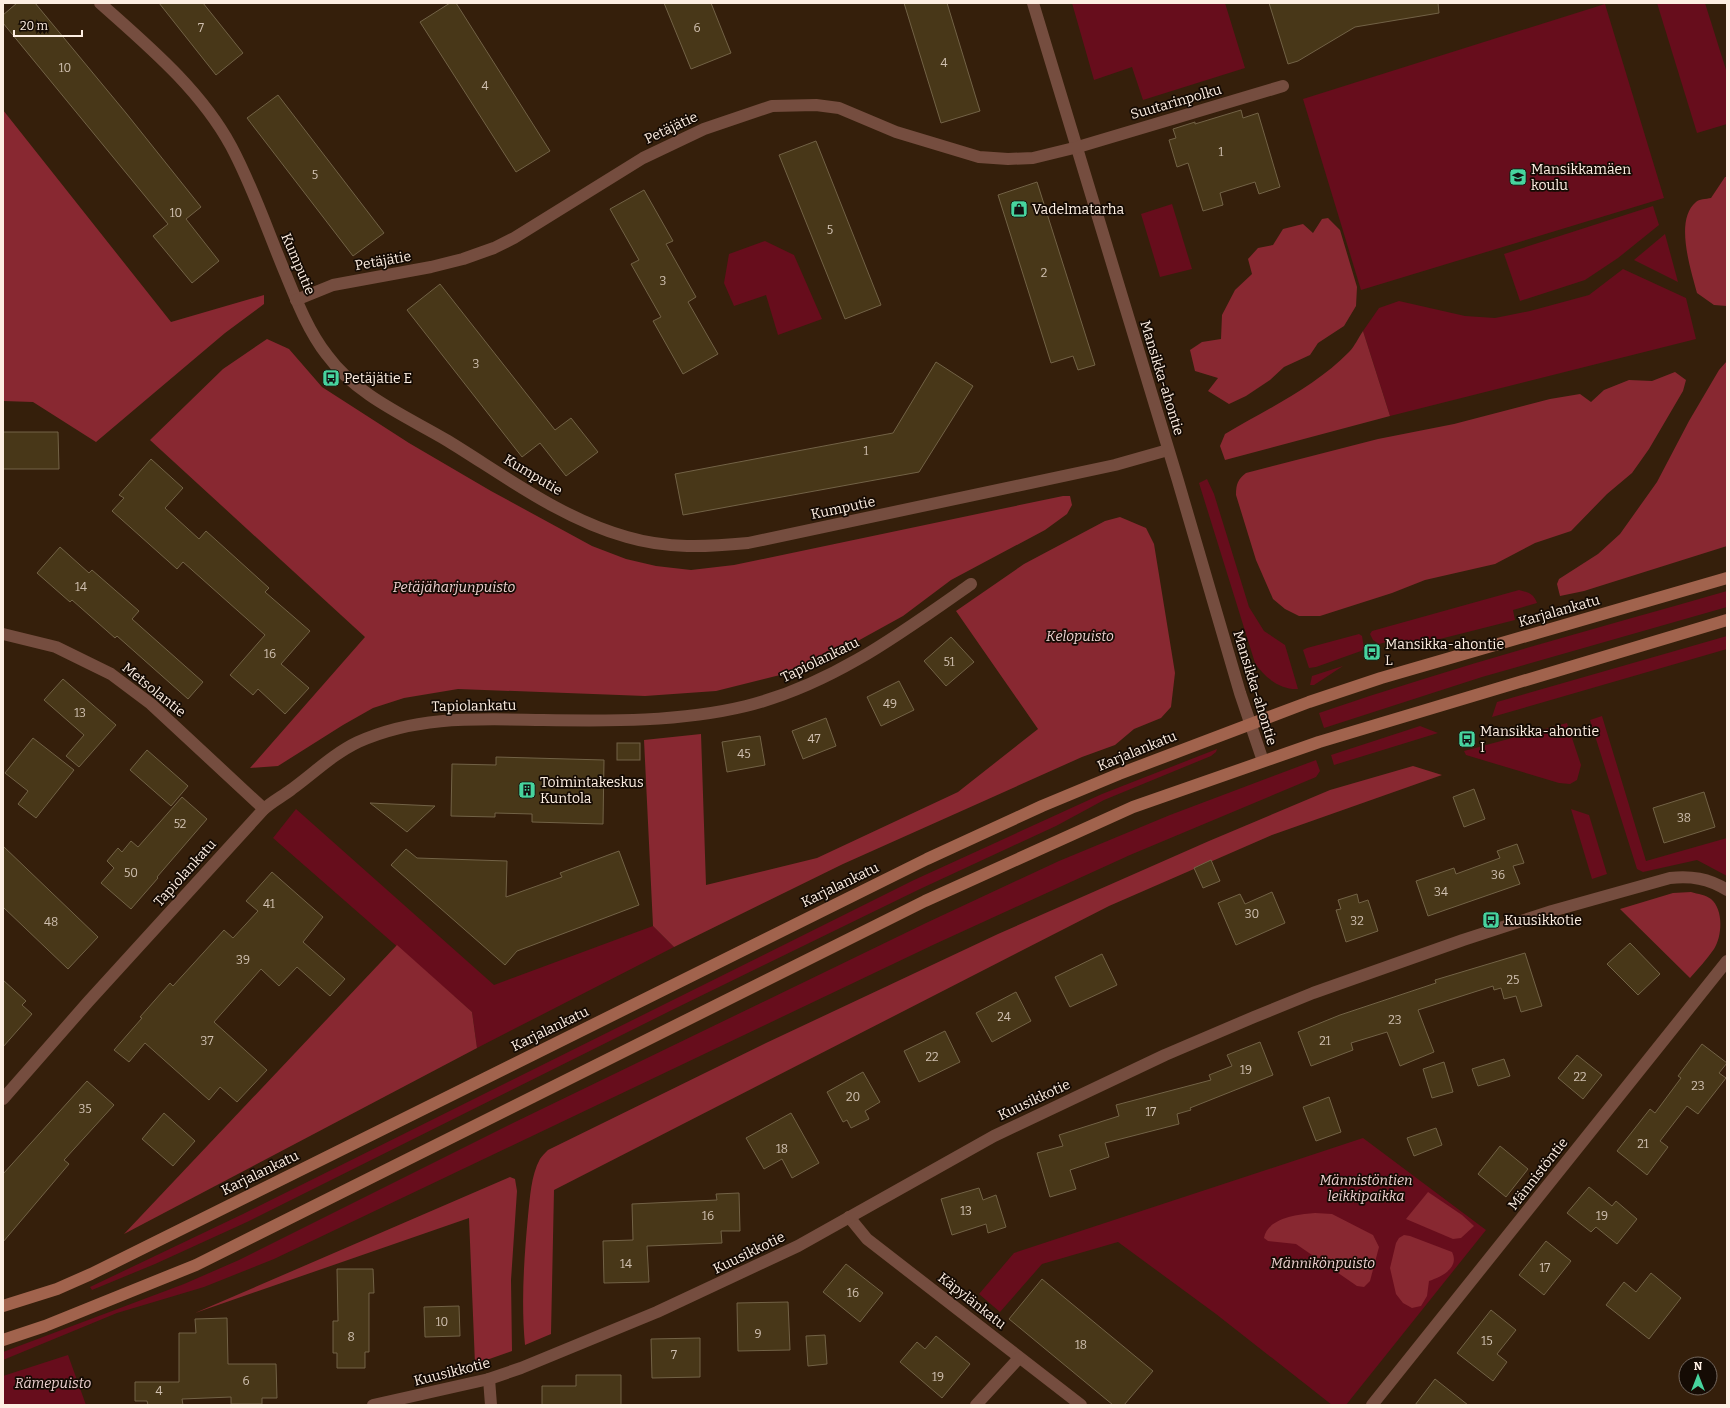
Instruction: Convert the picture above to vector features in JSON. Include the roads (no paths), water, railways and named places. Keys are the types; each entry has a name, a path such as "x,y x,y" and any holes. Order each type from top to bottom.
{"main road":[{"name":"Karjalankatu","path":"3,1306 56,1289 91,1274 927,858 1119,774 1250,723 1381,678 1727,578"},
{"path":"3,1340 45,1326 196,1265 925,901 1134,807 1319,742 1727,620"}],"street":[{"name":"Kumputie","path":"100,3 138,37 197,95 217,122 231,145 249,184 296,300 325,354 340,372 362,390 555,506 592,525 627,538 664,545 695,547 748,543 1116,465 1168,450"},
{"name":"Mansikka-ahontie","path":"1033,3 1078,147 1250,723 1263,761"},
{"name":"Suutarinpolku","path":"1078,147 1283,86"},
{"name":"Petäjätie","path":"296,300 333,285 431,268 494,248 514,238 643,158 704,129 749,112 772,106 816,105 839,108 896,132 987,158 1033,158 1078,147"},
{"name":"Tapiolankatu","path":"3,1099 93,996 264,809 274,800 292,790 324,763 357,743 388,731 418,723 453,719 592,721 656,718 711,713 771,699 795,691 845,668 912,625 971,584"},
{"name":"Metsolantie","path":"3,634 56,647 111,674 151,704 264,809"},
{"name":"Kuusikkotie","path":"373,1405 488,1379 521,1368 664,1309 798,1246 969,1149 1035,1116 1166,1055 1313,993 1463,940 1552,911 1663,880 1688,877 1702,878 1727,890"},
{"name":"Männistöntie","path":"1372,1405 1727,961"},
{"name":"Käpylänkatu","path":"849,1217 867,1239 1081,1405"},
{"path":"976,1405 1019,1358"},
{"path":"488,1379 491,1405"}],"place":[{"name":"Mansikkamäen koulu","path":"1518,177"},
{"name":"Vadelmatarha","path":"1019,209"},
{"name":"Petäjätie E","path":"331,378"},
{"name":"Mansikka-ahontie L","path":"1372,652"},
{"name":"Mansikka-ahontie I","path":"1467,739"},
{"name":"Toimintakeskus Kuntola","path":"527,790"},
{"name":"Kuusikkotie","path":"1491,920"}],"park label":[{"name":"Petäjäharjunpuisto","path":"454,587"},
{"name":"Kelopuisto","path":"1080,636"},
{"name":"Männistöntien leikkipaikka","path":"1366,1188"},
{"name":"Männikönpuisto","path":"1323,1263"},
{"name":"Rämepuisto","path":"53,1383"}]}
